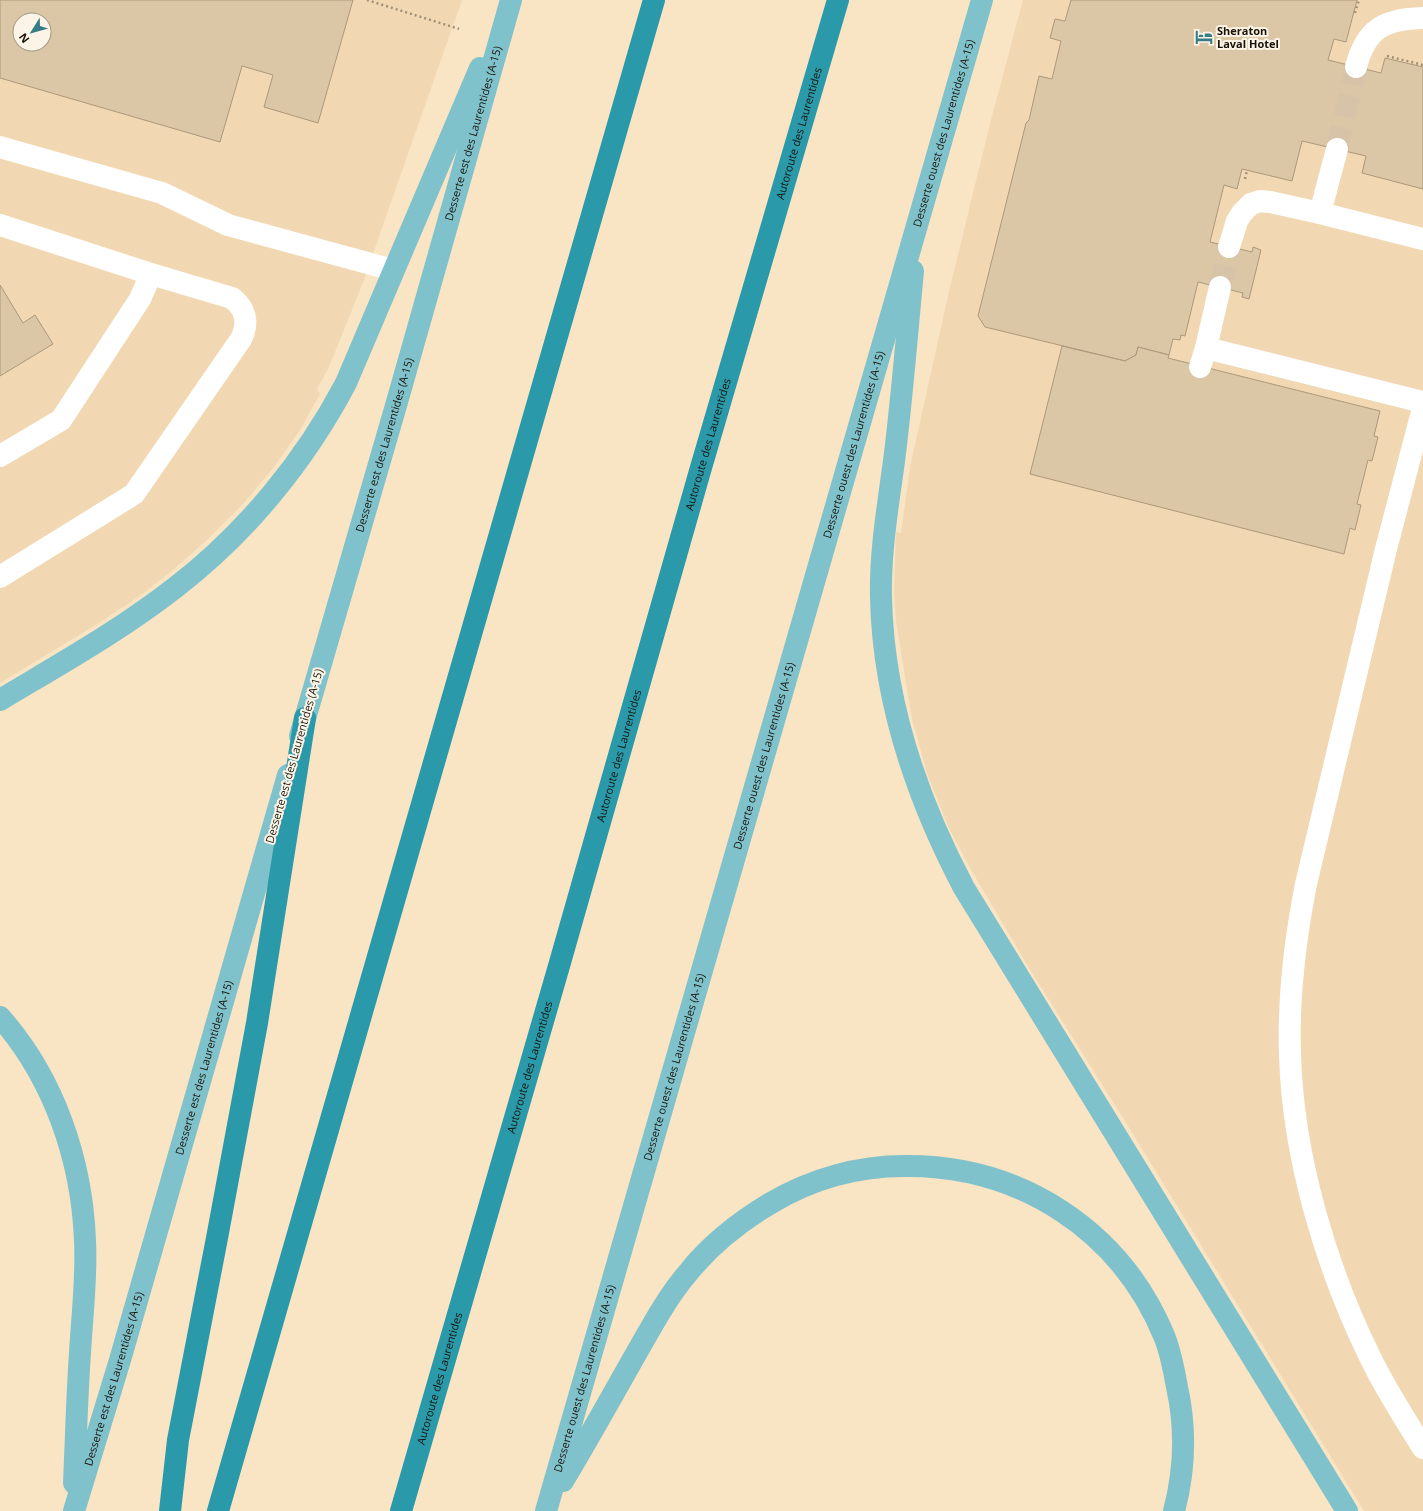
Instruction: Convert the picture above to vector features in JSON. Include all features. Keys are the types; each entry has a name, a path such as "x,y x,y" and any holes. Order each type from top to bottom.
{"highway":[{"path":"218,1511 654,0"},
{"name":"Autoroute des Laurentides","path":"401,1511 564,951 700,471 838,0"},
{"path":"170,1511 181,1418 219,1230 257,1023 305,718"}],"main road":[{"path":"0,700 113,632 177,586 230,539 257,511 297,461 346,383 393,270 510,0"},
{"name":"Desserte est des Laurentides (A-15)","path":"73,1511 120,1360 399,395 510,0"},
{"name":"Desserte ouest des Laurentides (A-15)","path":"546,1511 982,0"},
{"path":"920,212 894,454 886,509 881,596 888,669 904,742 914,776 945,851 968,894 1347,1511"},
{"path":"0,1017 11,1029 27,1052 50,1092 68,1142 80,1189 86,1262 80,1352 73,1511"},
{"path":"546,1511 666,1303 686,1274 704,1255 724,1236 747,1218 799,1188 827,1178 859,1170 886,1166 949,1168 978,1174 1010,1184 1040,1198 1069,1215 1095,1237 1119,1262 1138,1287 1154,1314 1166,1340 1174,1367 1184,1427 1180,1481 1174,1511"}],"lane":[{"path":"1356,67 1362,48 1370,36 1378,28 1390,21 1423,18"},
{"path":"0,147 162,193 228,226 393,270"},
{"path":"1320,213 1337,149"},
{"path":"1229,247 1237,221 1242,213 1251,204 1260,201 1320,213 1423,239"},
{"path":"0,225 151,274 232,298 242,307 246,326 244,333 134,494 0,577"},
{"path":"0,456 61,420 140,299 151,274"},
{"path":"1220,287 1203,357 1423,402"},
{"path":"1423,408 1386,549 1306,884 1298,924 1292,973 1290,1029 1290,1056 1298,1138 1327,1252 1341,1293 1371,1360 1423,1448"}],"path":[{"path":"367,0 459,28"},
{"path":"1383,55 1423,65"}],"shaded area":[{"path":"0,0 462,0 362,285 329,367 317,389 320,394 300,430 274,467 242,505 207,540 173,570 137,598 99,623 0,683"},
{"path":"1023,0 1423,0 1423,1511 1364,1511 1128,1126 1029,968 970,868 948,826 927,773 912,719 896,621 894,593 896,532 901,533 910,467 950,287 990,124"}],"building":[{"path":"0,0 353,0 318,123 264,107 273,75 242,66 220,142 0,78"},
{"path":"1071,0 1357,0 1346,42 1334,39 1328,60 1381,73 1385,58 1423,67 1423,189 1362,173 1366,156 1302,141 1292,181 1242,169 1237,189 1224,185 1210,242 1252,252 1253,247 1261,250 1249,299 1242,297 1243,293 1198,282 1185,336 1181,335 1180,340 1173,339 1169,355 1138,347 1136,355 1125,361 985,327 978,316 1026,123 1029,120 1039,76 1052,79 1061,41 1050,38 1055,19 1065,21"},
{"path":"0,285 23,323 35,315 53,344 0,376"},
{"path":"1062,346 1125,361 1136,355 1138,347 1169,355 1168,358 1380,411 1374,436 1378,437 1372,461 1368,460 1357,504 1361,505 1355,530 1350,528 1344,554 1030,474"}],"tunnel":[{"path":"1337,149 1356,67"},
{"path":"1220,287 1229,247"}],"place":[{"name":"Sheraton Laval Hotel","path":"1204,37"}]}
